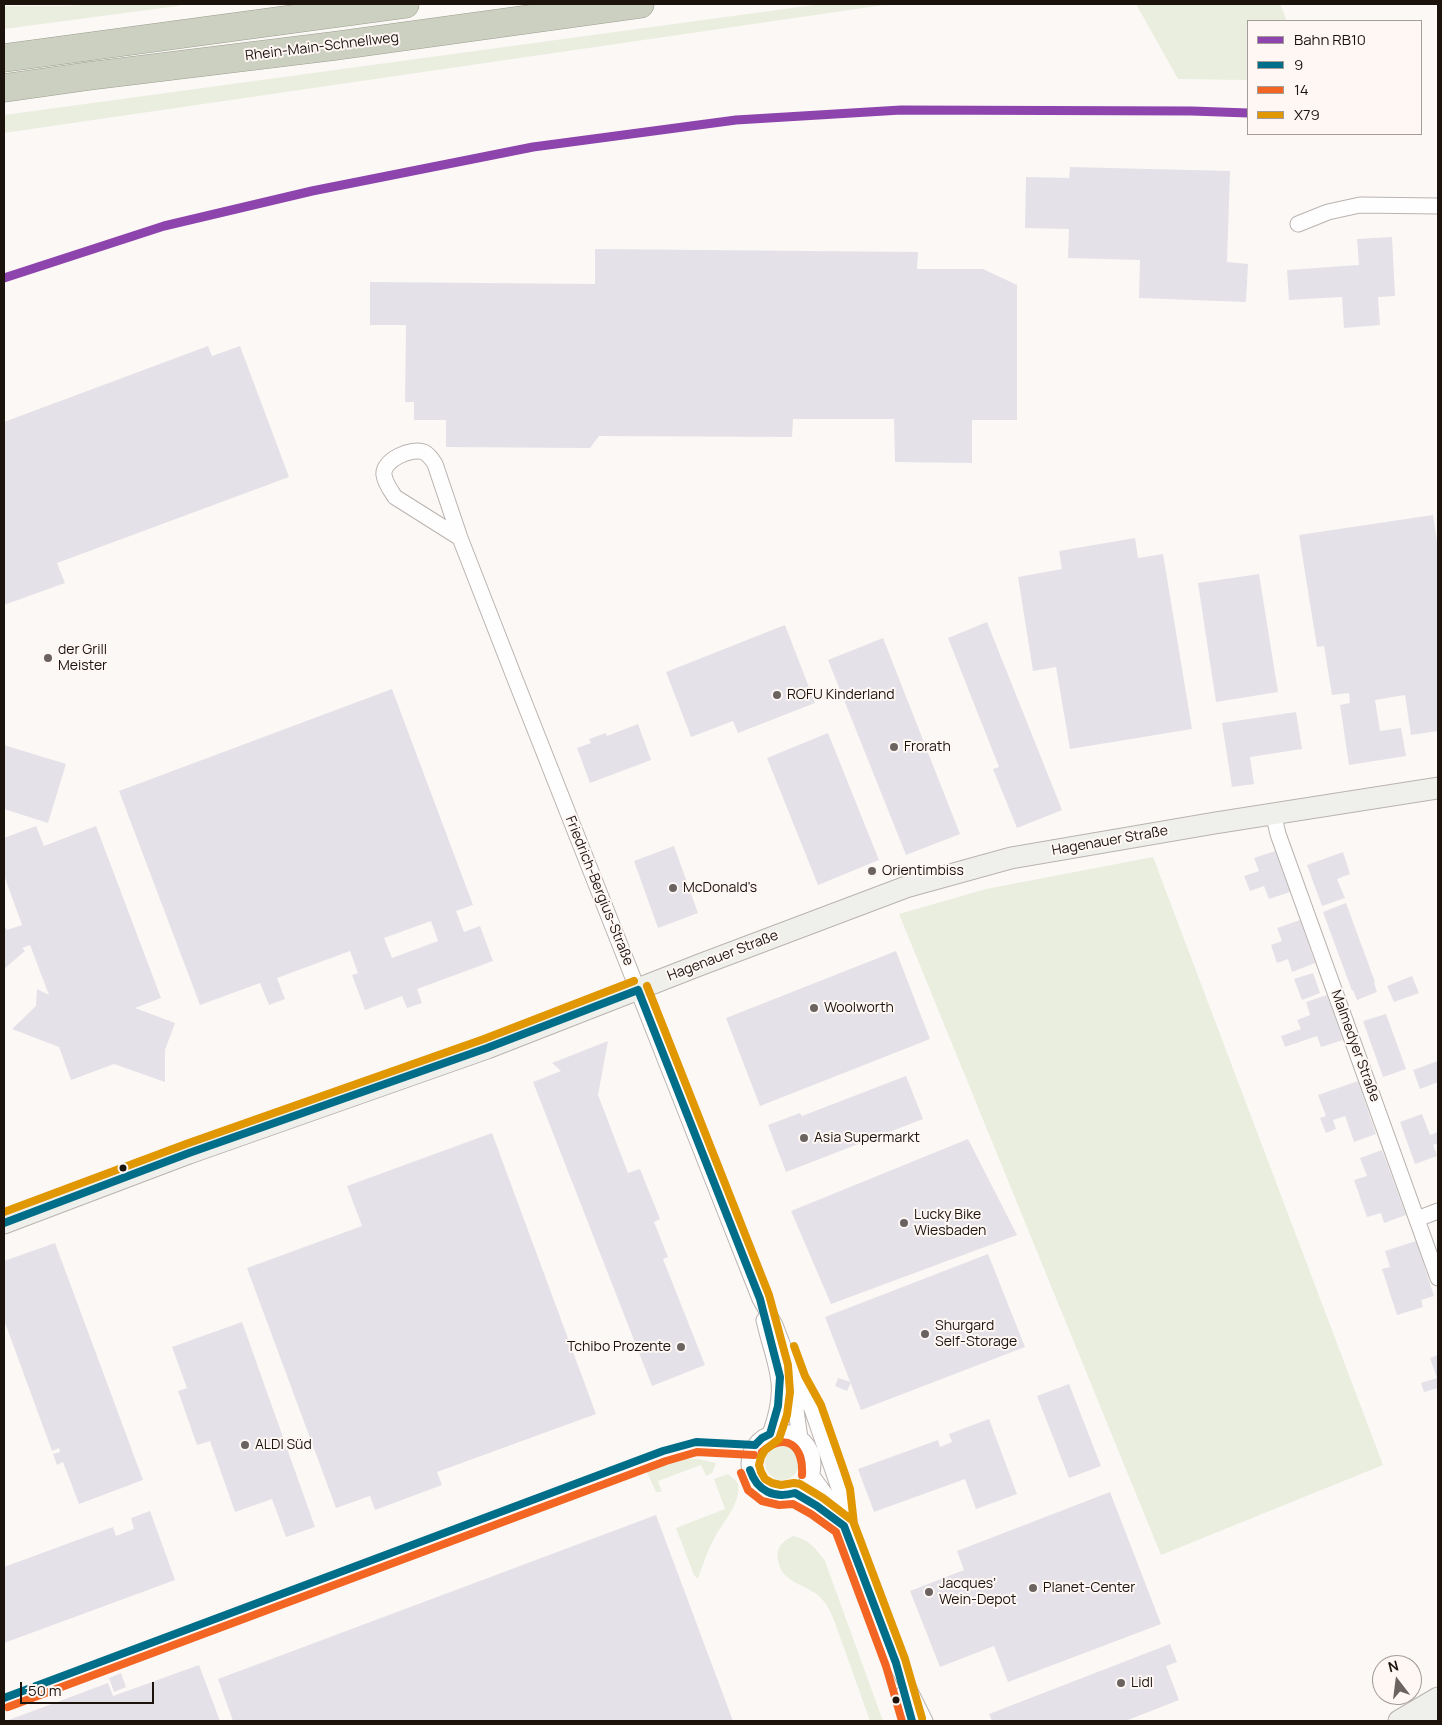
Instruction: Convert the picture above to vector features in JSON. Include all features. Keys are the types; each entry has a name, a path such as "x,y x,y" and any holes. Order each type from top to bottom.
{"highway":[{"path":"4,58 405,4"},
{"name":"Rhein-Main-Schnellweg","path":"4,88 334,46 640,4"},
{"path":"4,51 50,51"}],"street":[{"path":"1298,224 1328,212 1360,205 1438,206"},
{"name":"Friedrich-Bergius-Straße","path":"460,538 395,496 389,489 384,475 385,468 392,459 416,451 423,452 431,458 437,470 460,538 760,1299 775,1325 796,1380 812,1409 840,1491 844,1526"},
{"name":"Hagenauer Straße","path":"4,1223 189,1153 487,1048 894,891 985,864 1020,856 1274,813 1438,788"},
{"name":"Malmedyer Straße","path":"1274,813 1278,834 1438,1278"},
{"path":"1417,1218 1438,1211"},
{"name":"Friedrich-Bergius-Straße","path":"760,1299 780,1378 778,1408 770,1434"},
{"name":"Friedrich-Bergius-Straße","path":"796,1380 796,1410 800,1438 811,1451 813,1459 812,1476 828,1498 844,1526 896,1663 912,1721"},
{"path":"800,1438 785,1432 770,1434 758,1442 752,1450 749,1461 751,1475 761,1489 769,1494 783,1496 795,1493 805,1486 812,1476"},
{"path":"795,1493 817,1506 844,1526"},
{"name":"Friedrich-Bergius-Straße","path":"896,1663 925,1721"},
{"path":"1400,1721 1436,1712"}],"shaded area":[{"path":"180,4 178,6 4,29 4,6"},
{"path":"821,4 891,4 4,133 4,115"},
{"path":"1136,4 1280,4 1287,20 1247,20 1247,80 1178,79"},
{"path":"1153,857 1383,1465 1161,1555 899,914 986,889"},
{"path":"782,1446 789,1447 794,1451 798,1456 798,1470 794,1475 789,1479 782,1480 775,1479 770,1475 766,1470 765,1463 766,1456 770,1451 775,1447"},
{"path":"677,1459 698,1459 716,1463 712,1473 706,1476 701,1465 658,1481 662,1492 656,1492 645,1468"},
{"path":"728,1474 738,1483 737,1498 705,1558 698,1579 694,1575 676,1528 725,1509 714,1479"},
{"path":"793,1536 808,1542 825,1561 883,1721 870,1721 834,1621 826,1604 812,1591 793,1581 783,1573 780,1567 778,1561 779,1548"}],"building":[{"path":"1070,167 1230,171 1227,262 1248,264 1246,302 1139,298 1140,260 1068,258 1069,229 1025,228 1026,177 1069,178"},
{"path":"1392,237 1395,296 1378,297 1380,325 1344,328 1342,297 1289,300 1287,270 1359,265 1357,239"},
{"path":"595,249 918,252 917,269 983,269 1017,285 1017,420 972,420 972,463 895,462 894,419 793,419 792,437 599,436 590,448 446,447 446,420 414,420 414,402 405,402 406,325 370,325 370,282 595,284"},
{"path":"208,346 212,356 240,346 289,477 57,563 65,583 4,605 4,422"},
{"path":"1433,515 1438,549 1438,731 1411,735 1405,695 1375,700 1380,731 1401,728 1406,756 1349,765 1340,705 1350,703 1349,693 1332,695 1324,646 1317,647 1299,535"},
{"path":"1135,538 1138,558 1163,554 1192,729 1070,749 1056,667 1033,671 1018,577 1062,569 1059,551"},
{"path":"1259,574 1278,692 1216,702 1198,583"},
{"path":"987,622 1062,810 1017,828 993,769 999,767 948,638"},
{"path":"785,625 815,703 738,733 733,721 691,737 666,672"},
{"name":"Frorath","path":"883,638 960,834 906,855 828,660"},
{"path":"392,689 473,905 456,911 464,932 480,926 493,961 417,989 422,1003 407,1008 402,996 365,1010 352,975 358,973 350,951 277,978 285,999 269,1005 260,983 200,1005 119,791","holes":["431,921 438,941 392,958 384,938"]},
{"path":"1296,712 1302,749 1250,757 1254,784 1232,787 1222,723"},
{"path":"638,724 651,760 590,783 577,748 591,743 589,739 606,733 607,736"},
{"path":"828,733 879,860 818,885 767,758"},
{"path":"4,745 66,764 48,823 4,809"},
{"path":"36,826 44,846 96,826 161,998 135,1008 175,1023 165,1050 165,1082 114,1064 71,1080 59,1047 12,1029 36,1006 37,989 49,995 30,945 22,948 25,951 4,969 4,926 7,930 22,925 4,875 4,838"},
{"path":"674,846 698,913 658,928 634,861"},
{"path":"1275,851 1290,892 1269,899 1264,886 1250,891 1244,876 1259,871 1254,858"},
{"path":"1343,852 1350,874 1337,879 1345,898 1322,906 1307,865"},
{"path":"1346,903 1377,992 1357,1000 1323,912"},
{"path":"1300,920 1315,963 1292,972 1288,959 1277,963 1271,945 1282,941 1277,928"},
{"path":"896,951 930,1039 760,1106 726,1018"},
{"path":"1313,973 1320,993 1302,1000 1294,979"},
{"path":"1412,976 1419,993 1394,1002 1387,986"},
{"path":"1327,995 1343,1040 1321,1047 1317,1036 1285,1047 1281,1036 1301,1029 1297,1020 1310,1015 1306,1002"},
{"path":"1386,1014 1406,1069 1383,1077 1363,1021"},
{"path":"608,1041 598,1095 628,1173 640,1169 660,1219 654,1222 668,1257 663,1259 705,1365 652,1386 533,1082 561,1071 552,1063"},
{"path":"1438,1061 1438,1082 1420,1089 1413,1070"},
{"path":"906,1076 923,1119 786,1172 768,1125 800,1113 802,1116"},
{"path":"1358,1081 1376,1134 1354,1142 1345,1116 1333,1120 1336,1129 1326,1133 1320,1118 1326,1116 1318,1095"},
{"path":"1422,1114 1430,1135 1438,1132 1438,1143 1433,1145 1437,1156 1415,1164 1400,1122"},
{"path":"492,1133 596,1414 437,1472 442,1485 375,1510 370,1496 336,1508 247,1268 362,1226 347,1186"},
{"name":"Lucky Bike Wiesbaden","path":"968,1139 1017,1235 831,1304 791,1211"},
{"path":"1382,1150 1406,1215 1384,1223 1381,1213 1367,1217 1354,1180 1367,1176 1360,1158"},
{"path":"1416,1241 1434,1296 1421,1300 1423,1307 1397,1315 1382,1269 1390,1267 1385,1251"},
{"path":"55,1243 143,1480 79,1504 63,1462 57,1465 53,1454 60,1452 59,1448 52,1451 4,1320 4,1261"},
{"name":"Shurgard Self-Storage","path":"988,1254 1025,1347 861,1410 825,1317"},
{"path":"242,1322 315,1527 286,1537 272,1499 235,1512 210,1441 197,1445 178,1391 187,1388 172,1347"},
{"path":"1438,1355 1438,1388 1424,1392 1421,1383 1437,1378 1430,1358"},
{"path":"838,1378 851,1382 847,1391 835,1386"},
{"path":"1069,1384 1101,1466 1069,1478 1037,1396"},
{"path":"989,1419 1017,1494 976,1509 965,1479 874,1512 858,1469 938,1440 940,1447 952,1442 949,1434"},
{"name":"Planet-Center","path":"1110,1492 1161,1624 1008,1682 994,1646 940,1667 910,1591 964,1570 957,1551"},
{"path":"150,1511 175,1580 4,1643 4,1567 113,1527 116,1536 134,1529 131,1518"},
{"path":"656,1515 733,1721 233,1721 218,1679"},
{"name":"Lidl","path":"1170,1644 1177,1662 1166,1666 1179,1700 1128,1721 992,1721 989,1714"},
{"path":"199,1665 220,1721 6,1721 108,1683 113,1696"},
{"path":"121,1673 126,1687 114,1692 109,1678"}],"rail line":[{"name":"RB10","path":"4,278 164,226 312,191 533,147 736,120 901,110 1247,113"}],"transit line":[{"name":"X79","path":"4,1212 186,1144 484,1039 634,981"},
{"name":"X79","path":"647,986 769,1295 788,1365 790,1392 787,1415 779,1439 765,1450 761,1457 759,1465 761,1472 765,1479 772,1483 781,1485 800,1484 823,1498 853,1521 905,1659 922,1718"},
{"name":"9","path":"638,990 760,1299 780,1377 778,1406 770,1434 762,1438 755,1445"},
{"name":"9","path":"4,1223 189,1153 487,1048 638,990"},
{"name":"X79","path":"794,1346 805,1376 821,1405 843,1468 850,1489 854,1524 861,1542"},
{"name":"9","path":"4,1698 663,1451 696,1442 755,1445"},
{"name":"14","path":"762,1452 779,1443 786,1442 792,1445 797,1449 800,1456 802,1475"},
{"name":"14","path":"8,1707 666,1461 697,1452 754,1455"},
{"name":"9","path":"750,1470 757,1483 767,1492 780,1495 795,1493 817,1506 844,1526 896,1663 912,1721"},
{"name":"14","path":"741,1473 748,1490 762,1501 779,1505 793,1504 836,1532 886,1666 902,1721"}],"place":[{"name":"der Grill Meister","path":"48,658"},
{"name":"ROFU Kinderland","path":"777,695"},
{"name":"Frorath","path":"894,747"},
{"name":"Orientimbiss","path":"872,871"},
{"name":"McDonald's","path":"673,888"},
{"name":"Woolworth","path":"814,1008"},
{"name":"Asia Supermarkt","path":"804,1138"},
{"name":"Lucky Bike Wiesbaden","path":"904,1223"},
{"name":"Shurgard Self-Storage","path":"925,1334"},
{"name":"Tchibo Prozente","path":"681,1347"},
{"name":"ALDI Süd","path":"245,1445"},
{"name":"Planet-Center","path":"1033,1588"},
{"name":"Jacques’ Wein-Depot","path":"929,1592"},
{"name":"Lidl","path":"1121,1683"}]}
